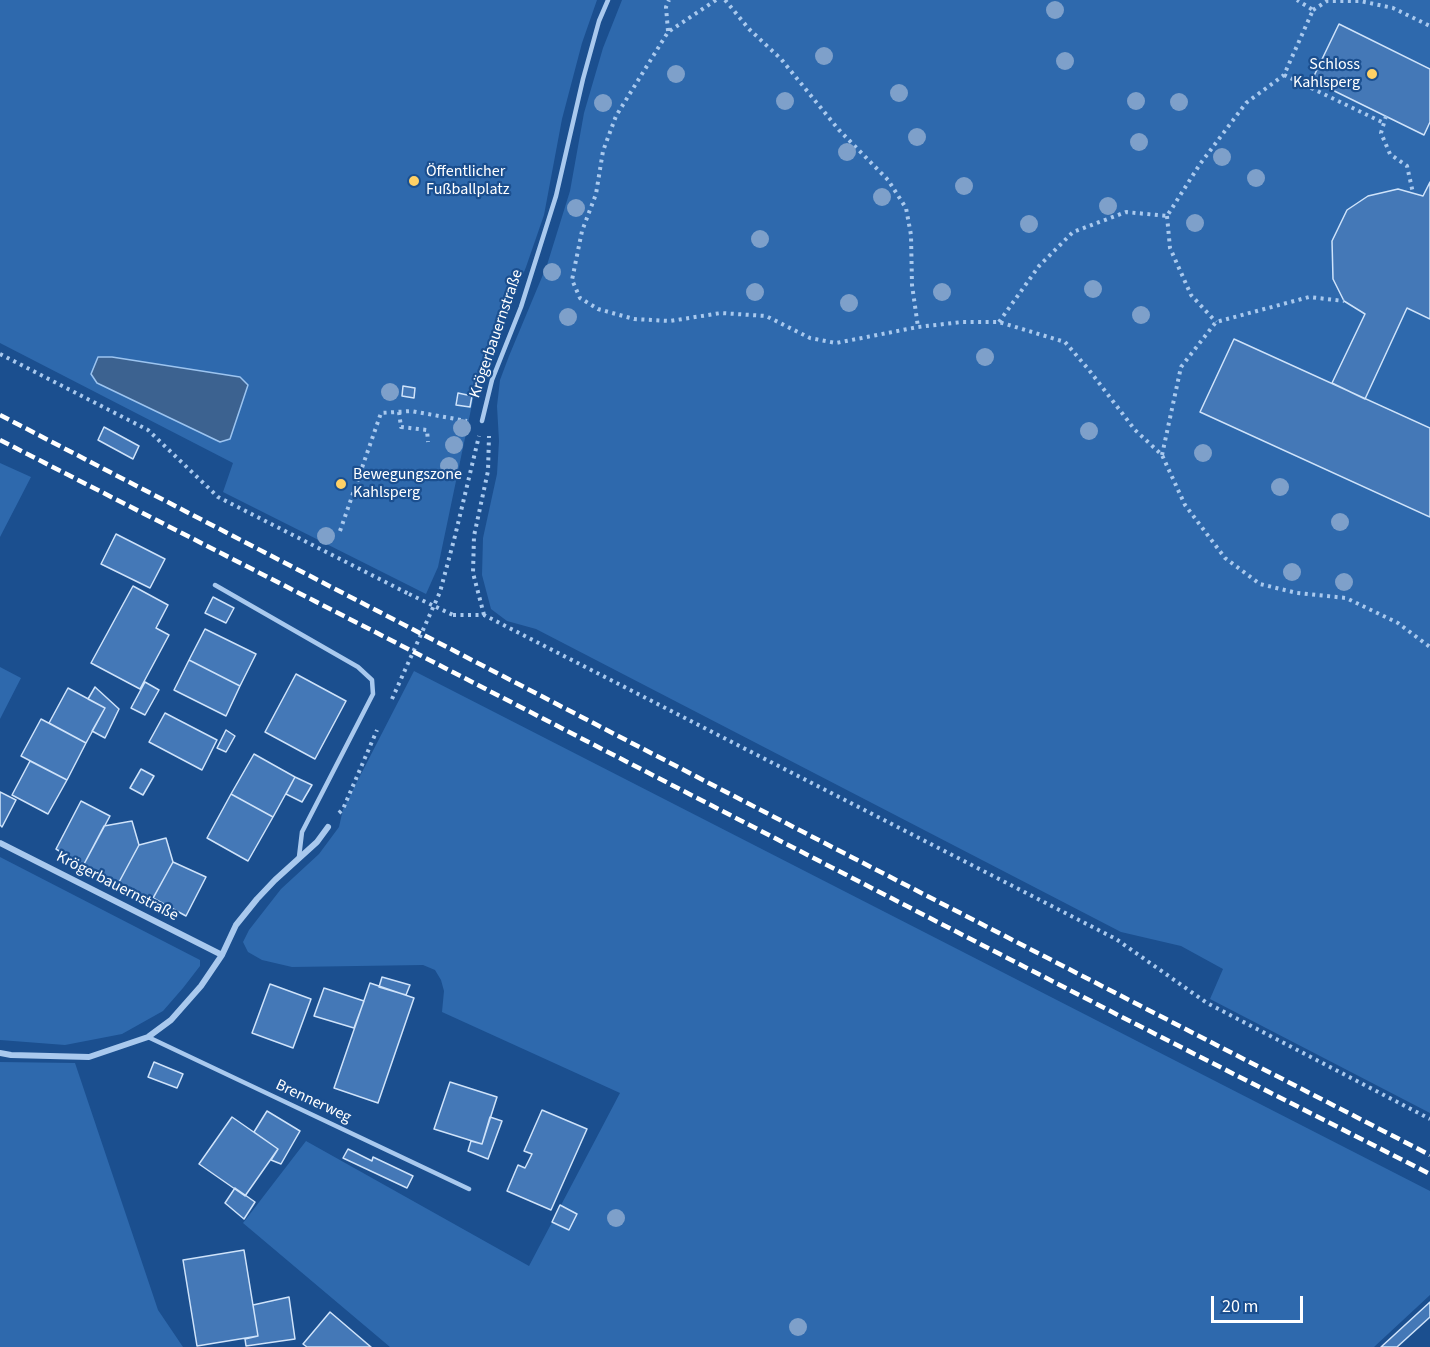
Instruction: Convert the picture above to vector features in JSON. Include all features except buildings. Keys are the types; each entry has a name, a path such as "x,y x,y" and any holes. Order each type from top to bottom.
{"street":[{"path":"0,1053 89,1058 148,1037 171,1020 201,986 222,956 236,925 257,899 274,880 317,842 328,827"},
{"name":"Krögerbauernstraße","path":"0,843 222,956"}],"lane":[{"name":"Krögerbauernstraße","path":"482,421 492,380 521,307 556,196 583,79 599,21 608,0"},
{"path":"215,585 358,667 372,680 373,694 302,832 299,859"},
{"name":"Brennerweg","path":"148,1037 469,1190"}],"path":[{"path":"668,32 666,7 669,0"},
{"path":"716,0 668,32 616,116 603,151 596,194 582,231 572,280 580,298 598,309 634,319 670,321 721,313 766,316 810,338 836,343 918,327 962,322 999,322 1065,342 1135,430 1162,455 1185,505 1225,558 1260,584 1297,593 1346,597 1398,622 1430,647"},
{"path":"725,0 749,29 781,60 839,130 888,180 906,208 911,235 912,285 918,327"},
{"path":"1297,0 1313,10"},
{"path":"1216,322 1191,295 1170,248 1167,216 1200,164 1246,103 1284,75 1313,10 1327,2 1360,1 1393,8 1430,26"},
{"path":"1284,75 1384,123"},
{"path":"1386,116 1382,133 1390,154 1407,166 1413,193"},
{"path":"999,322 1039,266 1073,232 1126,212 1167,216"},
{"path":"1162,455 1180,367 1216,322 1309,297 1344,301"},
{"path":"0,354 148,430 218,497 453,615 484,615 1116,939 1207,1003 1430,1119"},
{"path":"340,531 381,413 411,411 468,421 482,421 489,433 488,471 474,536 473,573 484,615"},
{"path":"399,412 401,427 427,430 428,442"},
{"name":"Krögerbauernstraße","path":"390,703 440,592 482,421"},
{"path":"328,827 343,809 380,723"}],"shaded area":[{"path":"0,0 597,0 582,43 562,119 544,215 526,267 474,395 438,567 426,594 223,492 233,463 0,343"},
{"path":"622,0 1430,0 1430,1113 1210,999 1223,969 1181,946 1121,932 536,629 507,621 491,609 482,575 483,538 497,474 499,441 497,406 500,380 547,265 570,191 584,113 603,48"},
{"path":"98,357 112,357 240,377 248,385 230,439 220,442 97,383 91,374"},
{"path":"0,463 31,477 0,537"},
{"path":"0,667 21,678 0,719"},
{"path":"414,671 1430,1191 1430,1295 1374,1347 390,1347 243,1223 306,1141 529,1266 620,1093 442,1012 444,991 441,980 435,970 423,965 292,967 262,960 248,952 243,942 249,930 281,889 319,854 339,827 343,809"},
{"path":"0,857 200,960 200,966 163,1011 122,1034 65,1045 0,1040"},
{"path":"0,1062 75,1063 158,1310 183,1347 0,1347"}],"railway":[{"path":"0,415 1430,1155"},
{"path":"0,440 1430,1174"}],"place":[{"name":"Schloss Kahlsperg","path":"1372,74"},
{"name":"Öffentlicher Fußballplatz","path":"414,181"},
{"name":"Bewegungszone Kahlsperg","path":"341,484"}]}
